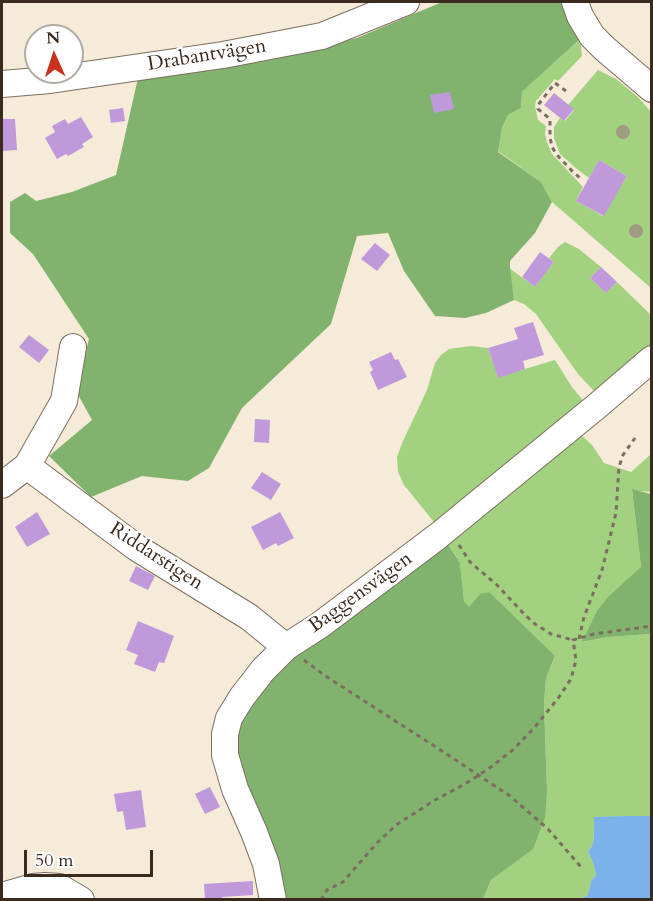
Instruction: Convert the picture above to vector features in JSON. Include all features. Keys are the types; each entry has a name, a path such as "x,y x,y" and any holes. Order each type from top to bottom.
{"street":[{"name":"Drabantvägen","path":"2,84 50,80 223,55 322,36 406,2"},
{"path":"575,2 592,36 651,89"},
{"path":"2,485 27,466 64,401 74,347"},
{"name":"Baggensvägen","path":"273,900 266,864 235,789 225,755 225,734 229,718 242,697 286,646 320,625 446,530 588,414 651,359"},
{"name":"Riddarstigen","path":"27,466 137,548 249,617 286,646"},
{"path":"2,896 45,886 59,887 81,900"}],"path":[{"path":"566,91 555,83 538,105 538,110 550,119 550,138 557,155 573,173 583,180"},
{"path":"579,639 584,617 602,570 616,513 619,467 635,438"},
{"path":"446,530 470,562 497,585 529,619 551,634 573,640 594,634 651,626"},
{"path":"321,900 327,890 343,882 396,825 478,776 514,749 534,728 571,679 576,660 573,640"},
{"path":"286,646 324,675 510,796 548,829 581,867"}],"green space":[{"path":"442,2 562,2 580,39 522,92 521,108 508,115 502,128 498,152 541,182 552,202 535,233 510,261 514,300 486,313 465,318 435,316 404,271 388,233 357,236 331,324 242,408 209,468 188,481 142,476 91,497 49,456 92,420 76,391 89,339 33,254 10,233 10,202 25,193 36,201 72,192 116,175 138,78 289,54 357,38"},
{"path":"580,39 582,56 558,81 555,79 536,101 538,120 546,126 545,134 552,154 583,187 576,201 603,216 627,176 599,160 589,178 560,154 554,138 554,127 560,118 565,121 574,110 568,105 598,70 616,79 638,97 651,112 651,288 552,202 541,182 498,151 502,128 508,115 521,108 522,92"},
{"path":"565,242 579,249 601,267 590,278 606,293 617,282 651,315 651,345 597,394 578,374 536,314 524,304 514,300 509,268 535,287 554,262 549,258"},
{"path":"471,346 488,348 498,377 555,360 586,404 438,527 404,485 398,472 397,457 427,390 435,363 449,349"},
{"path":"582,436 592,445 604,463 631,472 651,454 651,494 632,490 641,567 583,642 608,637 651,634 651,816 594,817 593,844 588,852 596,875 591,881 587,896 579,899 483,899 491,880 505,869 547,790 544,703 546,678 555,656 480,594 469,608 464,601 460,563 444,538 568,438"},
{"path":"632,489 651,494 651,634 608,637 582,642 597,611 608,597 641,567"},
{"path":"444,538 460,563 464,601 469,607 480,594 489,592 555,656 546,678 544,703 547,790 545,818 533,849 491,880 483,899 279,899 233,750 241,715 292,649"}],"water":[{"path":"651,816 651,899 579,899 587,896 591,881 596,875 588,852 593,844 594,817"}],"building":[{"path":"450,92 454,109 434,113 430,95"},
{"path":"554,93 574,109 564,121 544,105"},
{"path":"123,108 125,121 111,123 109,110"},
{"path":"81,117 93,137 82,144 84,147 57,159 45,138 55,132 52,126 65,119 68,124"},
{"path":"2,119 15,119 17,150 2,151"},
{"path":"599,160 627,176 604,216 576,201"},
{"path":"375,243 390,255 377,271 361,259"},
{"path":"540,252 554,262 535,287 522,277"},
{"path":"601,267 617,282 606,293 590,278"},
{"path":"533,322 544,355 523,361 525,369 498,378 488,348 518,339 514,328"},
{"path":"29,335 49,350 39,363 19,347"},
{"path":"391,352 395,360 398,359 407,377 378,390 370,372 373,370 369,362"},
{"path":"255,419 270,420 269,443 254,442"},
{"path":"262,472 281,484 271,500 251,488"},
{"path":"37,512 50,534 27,547 15,527"},
{"path":"280,512 294,538 278,546 276,543 263,550 251,527"},
{"path":"136,566 155,576 148,590 129,581"},
{"path":"138,621 174,636 164,663 159,662 155,672 134,664 138,655 126,650"},
{"path":"210,787 220,807 205,814 195,794"},
{"path":"141,790 146,827 126,830 123,811 117,812 114,794"},
{"path":"253,881 253,895 205,900 204,884"}]}
